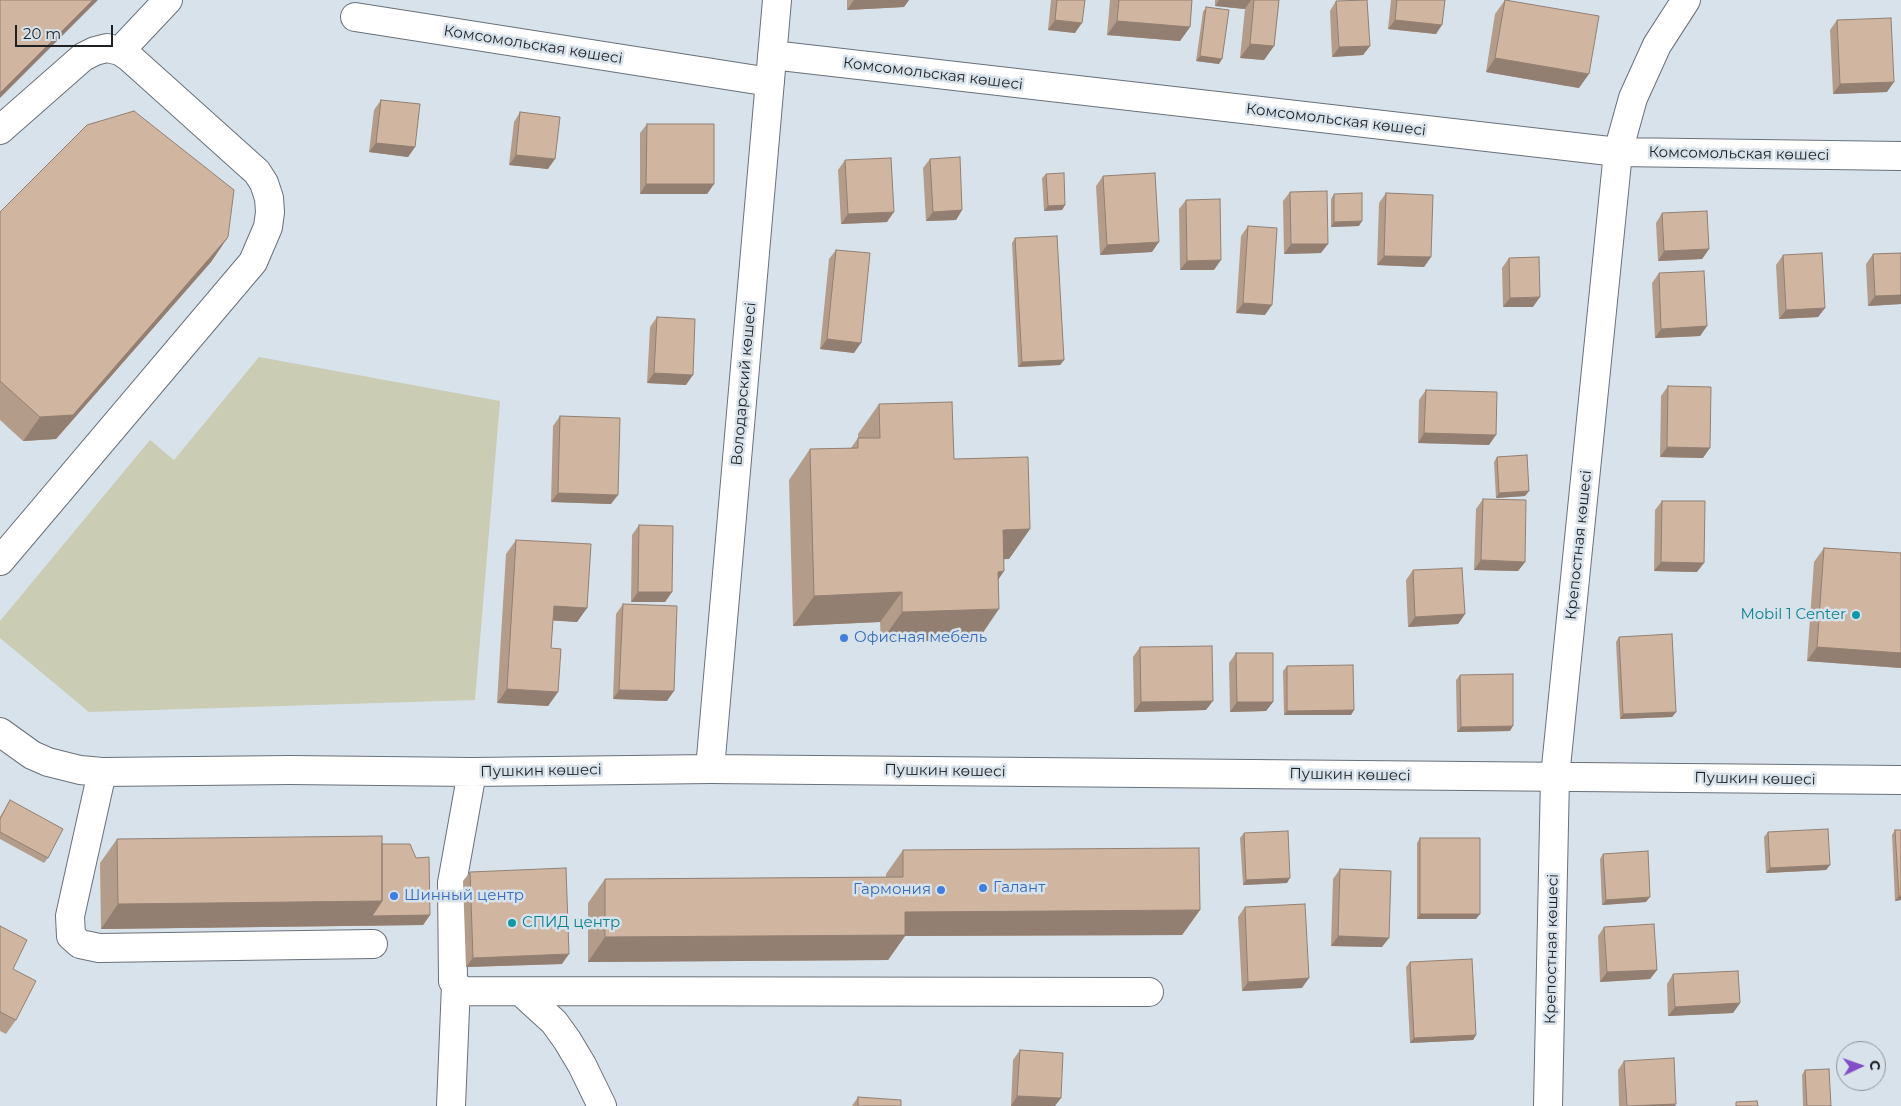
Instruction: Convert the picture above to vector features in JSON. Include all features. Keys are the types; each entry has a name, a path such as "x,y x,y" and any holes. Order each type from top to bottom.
{"street":[{"path":"120,51 168,0"},
{"name":"Володарский көшесі","path":"710,769 777,0"},
{"name":"Крепостная көшесі","path":"1548,1106 1555,777 1618,152 1633,98 1657,45 1686,0"},
{"name":"Комсомольская көшесі","path":"355,18 770,82"},
{"path":"0,130 83,57 107,48 120,51 257,172 264,183 269,198 268,227 253,262 0,561"},
{"name":"Комсомольская көшесі","path":"772,55 1618,152 1901,156"},
{"name":"Пушкин көшесі","path":"0,732 32,755 48,762 80,770 102,772 290,770 472,772 710,769 1901,780"},
{"path":"102,772 70,916 71,936 80,944 99,948 373,944"},
{"path":"472,772 452,883 453,981 465,991 1149,992"},
{"path":"450,1106 456,985"},
{"path":"522,992 554,1022 567,1040 582,1065 602,1106"}],"green space":[{"path":"259,357 500,401 475,700 89,712 0,638 0,621 150,440 174,460"}],"building":[{"path":"0,0 93,0 0,93"},
{"path":"1057,0 1085,0 1082,23 1055,20"},
{"path":"1119,0 1192,0 1190,27 1117,21"},
{"path":"1254,0 1279,0 1274,46 1250,44"},
{"path":"1367,0 1370,46 1339,47 1336,1"},
{"path":"1397,0 1445,0 1442,25 1395,20"},
{"path":"1505,0 1599,16 1589,74 1495,58"},
{"path":"1206,7 1229,10 1222,59 1200,56"},
{"path":"1891,18 1894,82 1840,84 1837,20"},
{"path":"381,100 420,104 415,147 376,143"},
{"path":"134,111 234,190 228,237 73,415 40,417 0,381 0,212 87,125"},
{"path":"520,112 560,117 555,159 516,155"},
{"path":"647,124 714,124 714,184 646,184"},
{"path":"960,157 962,210 933,212 930,159"},
{"path":"891,158 894,212 848,214 845,160"},
{"path":"1064,173 1065,205 1048,206 1046,174"},
{"path":"1155,173 1159,242 1107,245 1103,176"},
{"path":"1327,191 1328,244 1291,244 1290,192"},
{"path":"1362,193 1362,221 1334,222 1334,194"},
{"path":"1386,193 1433,195 1431,257 1384,256"},
{"path":"1220,199 1221,260 1187,261 1186,200"},
{"path":"1707,211 1709,249 1664,251 1662,213"},
{"path":"1248,226 1277,228 1272,305 1243,303"},
{"path":"1057,236 1064,360 1022,362 1015,238"},
{"path":"836,250 870,253 861,343 827,339"},
{"path":"1822,253 1825,308 1786,310 1783,255"},
{"path":"1901,253 1901,295 1875,296 1873,254"},
{"path":"1539,257 1540,297 1510,298 1509,258"},
{"path":"1704,271 1707,326 1661,329 1659,273"},
{"path":"657,317 695,319 693,375 654,373"},
{"path":"1668,386 1711,387 1710,448 1667,447"},
{"path":"1426,390 1497,392 1496,435 1424,433"},
{"path":"952,402 954,459 1028,457 1030,529 1003,530 1004,571 998,572 999,609 902,612 902,592 814,596 810,449 858,448 858,438 880,438 879,404"},
{"path":"560,416 620,418 618,495 558,493"},
{"path":"1527,455 1529,491 1499,493 1497,457"},
{"path":"1483,499 1526,500 1525,562 1481,560"},
{"path":"1662,501 1705,501 1704,563 1661,562"},
{"path":"639,525 673,526 672,592 638,592"},
{"path":"516,540 591,544 587,608 554,606 551,648 561,649 558,692 507,689"},
{"name":"Mobil 1 Center","path":"1824,548 1901,553 1901,653 1817,647"},
{"path":"1462,568 1465,614 1415,617 1413,570"},
{"path":"623,604 677,606 674,691 619,690"},
{"path":"1672,634 1676,712 1623,714 1619,637"},
{"path":"1212,646 1213,701 1141,702 1140,647"},
{"path":"1236,653 1273,653 1273,702 1237,702"},
{"path":"1353,665 1354,710 1287,711 1287,666"},
{"path":"1513,674 1513,726 1461,727 1460,675"},
{"path":"10,800 63,829 48,858 0,832 0,819"},
{"path":"1828,829 1830,865 1770,868 1768,832"},
{"path":"1895,830 1901,830 1901,896 1899,896"},
{"path":"1288,831 1290,878 1246,880 1244,833"},
{"path":"382,836 382,901 118,904 117,839"},
{"path":"1420,838 1480,838 1480,914 1420,914"},
{"path":"382,844 410,844 416,858 429,857 430,915 372,916 382,901"},
{"path":"1199,848 1200,910 905,912 905,935 605,937 605,879 903,877 903,850"},
{"path":"1648,851 1650,897 1606,900 1603,854"},
{"name":"СПИД центр","path":"566,868 569,954 473,958 470,872"},
{"path":"1340,869 1391,871 1389,938 1338,936"},
{"path":"1305,904 1309,978 1248,982 1245,907"},
{"path":"1654,924 1657,970 1607,972 1604,927"},
{"path":"0,926 27,940 13,969 36,981 16,1020 0,1012"},
{"path":"1472,959 1476,1035 1414,1038 1410,962"},
{"path":"1738,971 1740,1003 1675,1007 1673,974"},
{"path":"1020,1050 1063,1053 1061,1098 1017,1096"},
{"path":"1674,1058 1676,1104 1627,1106 1624,1061"},
{"path":"1829,1069 1831,1106 1807,1106 1805,1070"},
{"path":"858,1097 901,1100 901,1106 858,1106"},
{"path":"1757,1101 1758,1106 1736,1106 1736,1102"}],"place":[{"name":"Mobil 1 Center","path":"1856,615"},
{"name":"Офисная мебель","path":"844,638"},
{"name":"Галант","path":"983,888"},
{"name":"Гармония","path":"941,890"},
{"name":"Шинный центр","path":"394,896"},
{"name":"СПИД центр","path":"512,923"}]}
